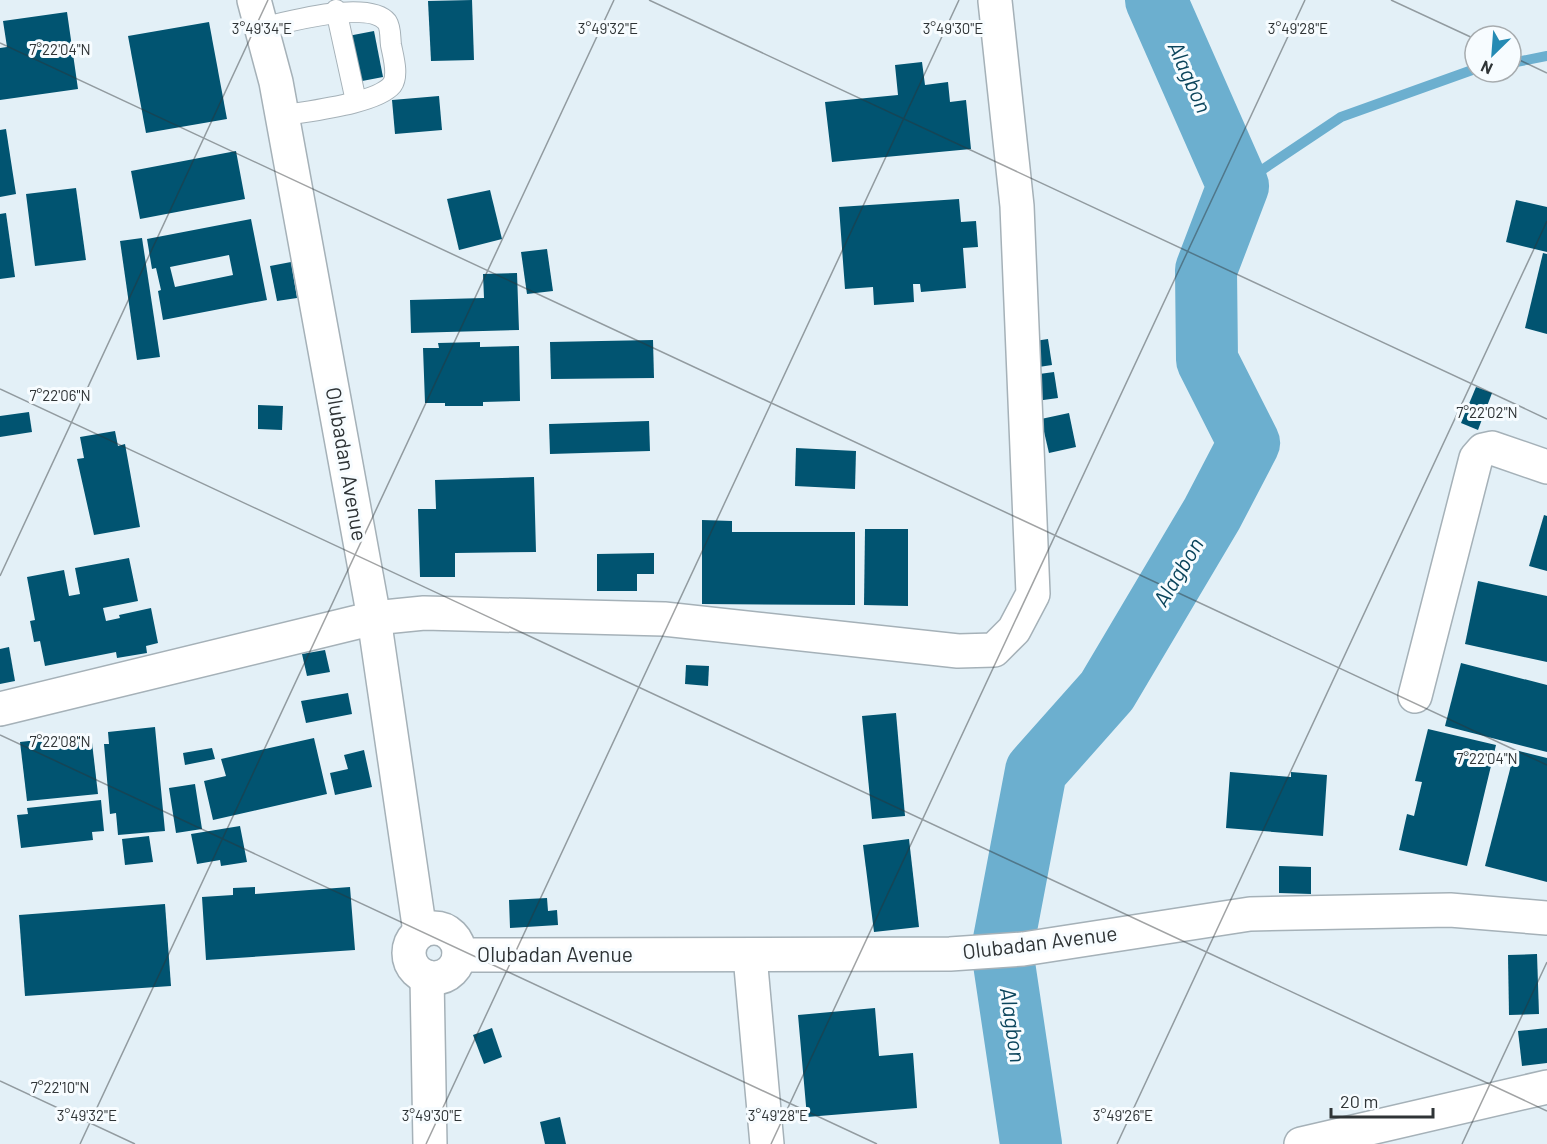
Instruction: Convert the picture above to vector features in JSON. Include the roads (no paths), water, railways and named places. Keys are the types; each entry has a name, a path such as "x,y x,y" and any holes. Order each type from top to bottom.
{"street":[{"path":"0,709 374,618 424,613 664,619 958,651 994,650 1014,630 1033,594 1017,206 995,1"},
{"name":"Olubadan Avenue","path":"258,14 282,116 374,618 420,932"},
{"path":"1415,696 1476,458 1483,450 1492,448 1547,467"},
{"name":"Olubadan Avenue","path":"459,955 950,954 1023,949 1250,914 1450,910 1547,918"},
{"path":"430,928 441,929 451,935 457,944 459,955 456,965 448,974 427,977 417,971 411,962 409,951 412,940 420,932 430,928"},
{"path":"750,956 766,1144"},
{"path":"427,977 430,1144"},
{"path":"1301,1144 1547,1087"}],"lane":[{"path":"258,14 367,8 375,11 388,24 396,77 392,85 356,101 282,116"},
{"path":"336,10 356,101"}],"waterway":[{"name":"Alagbon","path":"1031,1144 1002,950 1036,771 1107,691 1212,514 1249,443 1207,360 1206,270 1238,186 1156,0"},
{"path":"1523,61 1547,56"},
{"path":"1238,186 1341,117 1463,73"}]}
